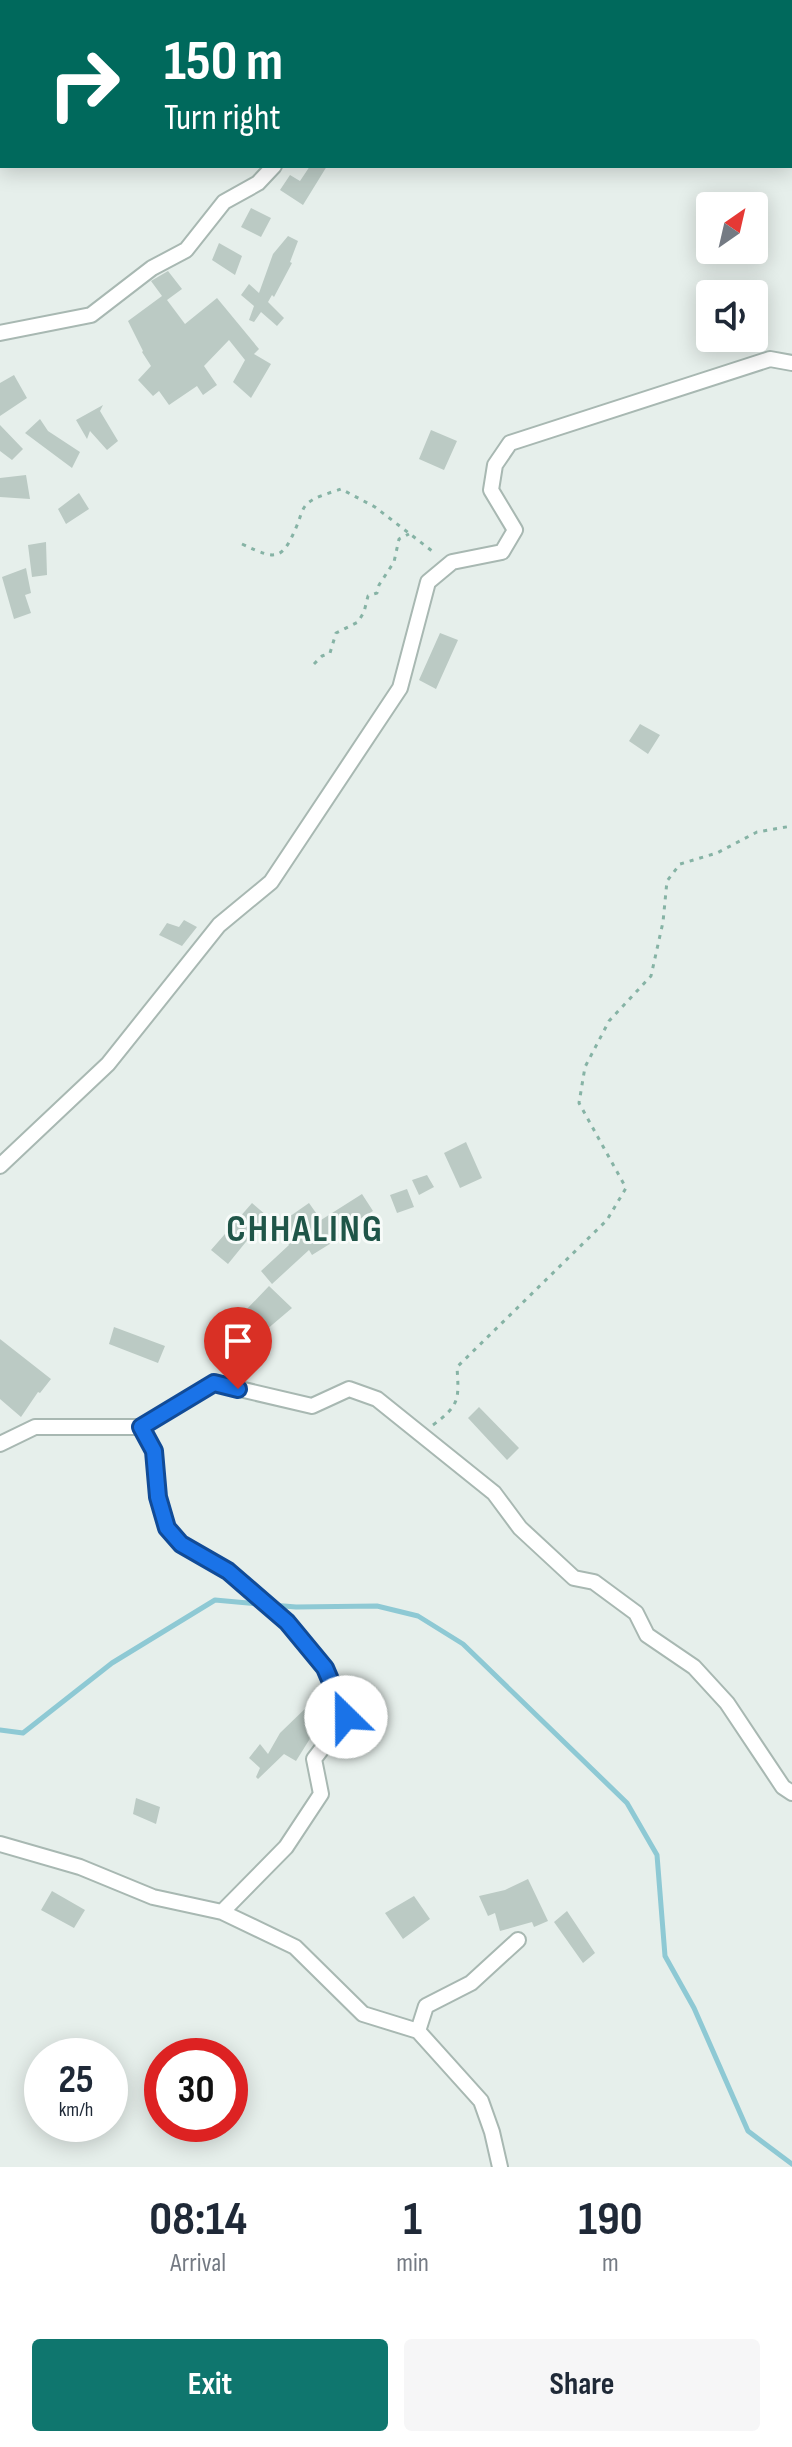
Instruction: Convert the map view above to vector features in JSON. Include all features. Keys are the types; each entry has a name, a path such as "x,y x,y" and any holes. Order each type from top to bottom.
{"street":[{"path":"0,333 91,315 152,268 186,250 224,202 258,183 272,168"},
{"path":"0,1166 108,1064 219,925 271,882 400,688 428,582 452,562 502,552 515,530 491,490 495,465 510,443 770,359 792,363"},
{"path":"0,1444 35,1427 141,1427 214,1383 312,1406 349,1389 377,1399 494,1493 520,1528 574,1578 594,1582 636,1613 647,1635 694,1667 727,1703 783,1787 792,1793"},
{"path":"141,1427 154,1451 158,1497 167,1528 181,1544 228,1571 287,1622 325,1668 346,1717 314,1759 321,1794 286,1847 222,1912"},
{"path":"0,1844 80,1867 153,1897 222,1912 295,1947 363,2014 418,2031 481,2101 500,2167"},
{"path":"418,2031 426,2006 471,1983 518,1940"}],"path":[{"path":"242,544 269,556 280,554 289,545 305,505 341,489 375,507 437,554 446,567"},
{"path":"314,664 330,653 336,633 358,622 368,596 377,593 394,562 399,539 409,534"},
{"path":"420,1434 449,1413 459,1399 457,1367 607,1220 626,1188 579,1103 585,1067 609,1021 651,976 663,922 667,881 680,864 717,853 757,832 792,826"}],"building":[{"path":"309,168 326,168 303,205 280,190 290,175 300,181"},
{"path":"251,208 271,218 261,237 241,227"},
{"path":"288,236 298,241 292,263 274,297 272,295 268,302 284,318 277,326 261,312 254,322 249,320 254,306 241,295 249,284 259,293 273,254"},
{"path":"219,243 242,256 235,275 212,260"},
{"path":"168,271 182,289 167,300 185,324 217,298 259,349 254,354 271,364 251,398 233,382 245,360 229,340 204,366 217,385 203,395 197,386 169,405 159,391 153,396 138,380 151,366 128,321 162,296 151,281"},
{"path":"14,375 27,398 0,416 0,383"},
{"path":"103,405 100,411 118,441 107,450 90,431 87,439 76,420"},
{"path":"40,419 48,431 80,452 72,468 25,433"},
{"path":"0,425 23,449 12,460 0,451"},
{"path":"431,430 457,441 444,470 419,459"},
{"path":"26,475 30,499 0,497 0,478"},
{"path":"79,493 89,509 66,524 58,509"},
{"path":"46,542 47,575 32,577 28,545"},
{"path":"26,568 31,593 25,595 31,613 14,619 2,577"},
{"path":"440,633 458,640 436,689 419,680"},
{"path":"640,724 660,735 648,754 629,741"},
{"path":"184,920 197,927 182,946 159,935 167,923 179,927"},
{"path":"466,1142 482,1178 460,1188 444,1153"},
{"path":"427,1175 434,1187 419,1195 412,1180"},
{"path":"407,1189 414,1207 397,1213 390,1195"},
{"path":"362,1194 373,1211 338,1232 341,1237 312,1255 309,1250 272,1284 261,1271 289,1245 276,1226 309,1203 321,1220"},
{"path":"252,1203 267,1216 228,1264 211,1250"},
{"path":"269,1286 292,1308 259,1336 254,1331 237,1349 222,1335"},
{"path":"114,1327 165,1346 158,1363 109,1344"},
{"path":"0,1339 51,1379 21,1417 0,1399"},
{"path":"479,1407 519,1448 507,1460 468,1418"},
{"path":"313,1701 329,1719 311,1737 296,1761 284,1754 258,1779 260,1768 249,1758 260,1744 268,1754 280,1733"},
{"path":"136,1798 160,1807 156,1824 133,1814"},
{"path":"528,1879 548,1921 534,1927 532,1922 500,1931 495,1913 488,1916 479,1896 505,1890"},
{"path":"52,1891 85,1910 74,1928 41,1910"},
{"path":"414,1896 430,1919 403,1939 385,1913"},
{"path":"567,1911 595,1953 583,1963 554,1922"}],"waterway":[{"path":"0,1730 23,1733 112,1663 215,1600 258,1604"},
{"path":"272,1605 377,1606 418,1616 463,1644 627,1803 657,1855 665,1956 694,2008 748,2131 792,2164"}],"district":[{"name":"CHHALING","path":"305,1228"}],"route":[{"path":"238,1389 214,1383 141,1427 154,1451 158,1497 167,1528 181,1544 228,1571 287,1622 325,1668 346,1717"}]}
